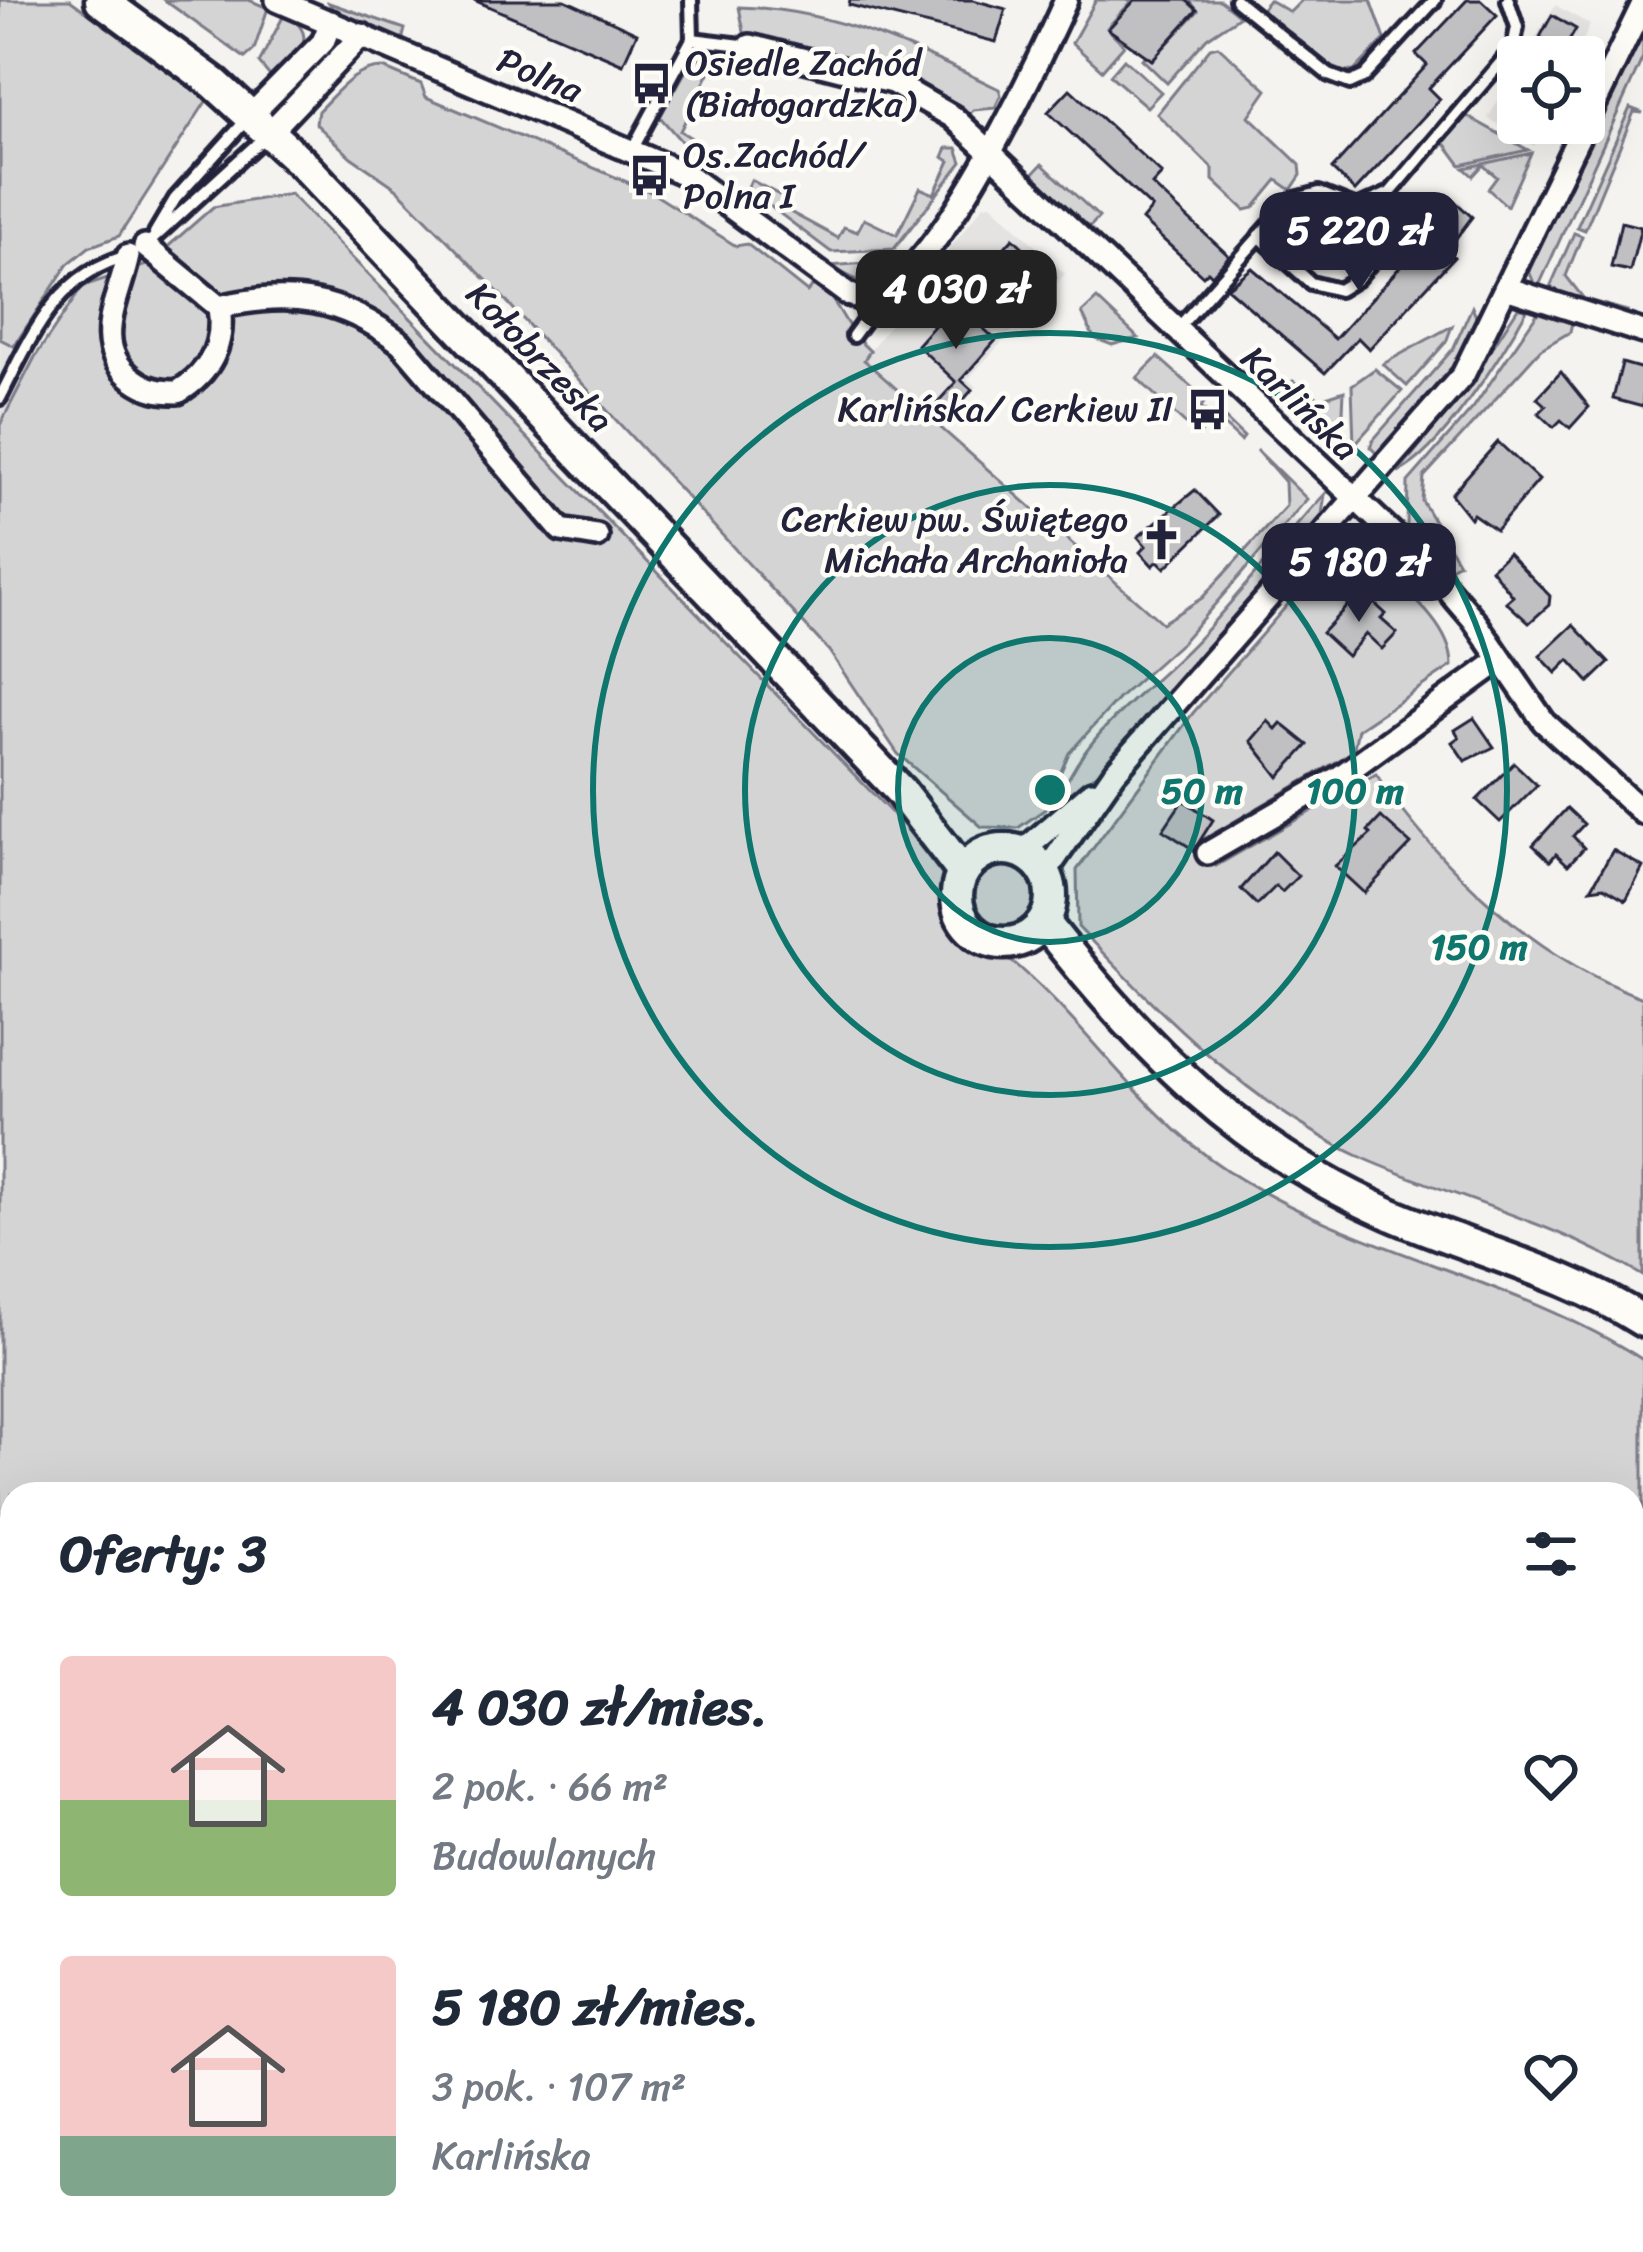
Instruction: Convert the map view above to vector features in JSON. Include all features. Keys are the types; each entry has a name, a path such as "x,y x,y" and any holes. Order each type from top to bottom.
{"main road":[{"name":"Kołobrzeska","path":"101,0 186,60 260,124 973,863"},
{"path":"1022,852 1046,873 1051,903 1033,932 997,944 964,922 956,897 973,863 1022,852"},
{"path":"1033,932 1188,1086 1297,1166 1390,1214 1562,1277 1643,1321"}],"street":[{"name":"Polna","path":"277,0 632,150 708,188 848,293 868,301"},
{"path":"868,301 905,272 992,156 1066,0"},
{"name":"Karlińska","path":"1046,873 1115,772 1453,389 1508,289 1643,4"},
{"path":"260,124 323,42 331,22"},
{"path":"260,124 362,35"},
{"name":"Karlińska","path":"750,46 904,87 953,117 1353,499"},
{"path":"218,308 220,337 204,371 178,392 149,389 127,374 108,349 108,326 141,248 218,308 287,296 322,299 374,322 401,343 562,530 597,536"},
{"path":"1508,289 1643,332"},
{"path":"1353,499 1449,589 1556,735 1643,813"},
{"path":"1208,853 1341,776 1500,660"},
{"name":"Karlińska","path":"1022,852 1115,772"}],"lane":[{"path":"632,150 692,39 691,0"},
{"path":"1236,0 1329,75 1350,83 1365,76 1436,0"},
{"path":"1176,331 1287,204 1305,194 1319,193 1351,208 1380,201 1513,48 1517,28 1508,0"},
{"path":"692,39 750,46"},
{"path":"141,248 175,199 260,124"},
{"path":"0,398 3,383 65,288 97,264 141,248 260,124"},
{"path":"1259,236 1311,284 1339,290 1357,279 1386,245 1380,201"},
{"path":"853,336 869,314 868,301"}],"shaded area":[{"path":"0,0 70,0 207,100 119,236 89,247 68,264 14,346 0,339"},
{"path":"164,0 249,0 268,8 254,50 245,58"},
{"path":"1096,0 1133,0 1107,28 1124,45 1102,70 1072,43"},
{"path":"1189,0 1220,0 1240,16 1207,38 1167,83 1142,59 1146,55 1152,60 1198,11"},
{"path":"1269,0 1290,12 1302,0 1371,0 1385,39 1354,71 1338,72 1260,11"},
{"path":"329,3 405,29 402,41 336,13"},
{"path":"1555,5 1590,25 1585,36 1537,36"},
{"path":"739,7 841,23 968,74 999,89 1001,95 995,108 973,110 966,119 906,79 745,37"},
{"path":"284,15 296,22 304,39 297,56 274,81 259,63"},
{"path":"1643,24 1643,57 1605,141 1605,106"},
{"path":"1218,46 1267,90 1249,116 1300,165 1301,175 1291,190 1277,180 1254,208 1245,210 1213,180 1213,169 1157,114 1210,48"},
{"path":"708,51 726,51 733,60 730,65 716,59 680,131 693,139 688,149 660,117 689,65"},
{"path":"1124,59 1161,92 1147,107 1110,75"},
{"path":"383,68 421,84 426,97 651,192 736,246 747,244 807,292 816,282 870,351 864,360 1162,623 1202,598 1286,506 1285,482 1257,450 1307,499 1182,642 1119,698 1069,753 1044,810 1018,828 982,827 898,754 829,651 498,292 396,188 351,157 316,124 318,111 347,83 363,72"},
{"path":"1497,103 1497,123 1488,118"},
{"path":"1630,108 1643,113 1634,112 1585,230 1577,227"},
{"path":"1467,116 1497,133 1497,144 1517,144 1528,150 1461,165 1444,142"},
{"path":"1588,144 1603,144 1537,290 1529,271"},
{"path":"947,148 957,148 962,162 894,249 831,252 747,189 751,180 783,197 779,206 838,238 844,227 857,232 864,219 897,235 920,188 934,194 950,161 943,157"},
{"path":"1531,153 1507,206 1488,189 1497,177 1483,165 1473,176 1464,168"},
{"path":"1042,164 1099,217 1086,231 1030,177"},
{"path":"290,194 947,870 947,908 963,939 1018,966 1170,1125 1228,1171 1278,1200 1542,1307 1643,1360 1643,1482 0,1482 0,425 35,357 83,286 147,265 213,207"},
{"path":"991,204 1065,274 968,379 976,387 943,424 863,359 984,205"},
{"path":"1350,214 1370,215 1382,241 1360,269 1343,253 1349,237 1341,225"},
{"path":"1574,233 1582,236 1566,276 1584,299 1627,311 1623,317 1547,294"},
{"path":"891,261 897,265 878,283 865,284 829,266"},
{"path":"1097,299 1138,338 1112,345 1094,338 1082,313"},
{"path":"1472,307 1479,324 1444,384 1380,457 1370,447 1373,440 1453,349"},
{"path":"1518,308 1528,308 1470,399 1433,445 1398,472 1461,396"},
{"path":"1539,311 1572,322 1570,332 1541,349 1424,477 1422,501 1459,563 1450,568 1407,526 1408,482 1473,408"},
{"path":"1452,326 1446,342 1407,386 1383,364"},
{"path":"0,339 35,357 0,425"},
{"path":"1158,357 1206,400 1201,407 1211,416 1217,411 1244,437 1241,441 1216,418 1198,436 1137,378"},
{"path":"1375,369 1402,391 1354,445 1352,385"},
{"path":"1293,381 1320,399 1344,391 1341,453 1284,390"},
{"path":"1325,494 1321,521 1109,764 1056,807 1067,780 1098,735 1197,640"},
{"path":"1359,537 1370,546 1370,559 1434,621 1450,650 1452,666 1358,729 1353,752 1201,841 1216,866 1376,774 1429,843 1493,906 1564,959 1643,998 1643,1276 1576,1241 1363,1158 1283,1113 1210,1056 1078,927 1077,870 1193,713 1345,539"},
{"path":"1004,862 1028,872 1038,896 1028,920 1004,930 980,920 970,896 980,872"}],"building":[{"path":"474,0 565,0 637,33 623,64"},
{"path":"850,0 973,0 1006,9 996,42 849,5"},
{"path":"1135,0 1186,0 1197,10 1152,60 1108,29"},
{"path":"1467,0 1481,0 1497,15 1429,88 1440,99 1355,191 1332,169 1427,65 1416,54"},
{"path":"1552,15 1576,29 1572,36 1541,36"},
{"path":"1070,89 1162,174 1152,185 1229,256 1212,275 1208,271 1203,276 1142,220 1152,208 1048,112"},
{"path":"1448,195 1472,217 1447,250 1454,257 1369,349 1358,338 1325,373 1227,288 1252,268 1335,339 1429,235 1419,226"},
{"path":"1621,222 1641,227 1630,271 1611,267"},
{"path":"1013,238 1055,277 1018,319 976,280"},
{"path":"955,302 996,340 961,380 972,390 948,418 934,406 956,382 917,345"},
{"path":"1622,363 1643,369 1643,407 1613,399"},
{"path":"1561,372 1589,407 1570,428 1561,420 1554,427 1539,413 1546,406 1537,398"},
{"path":"1498,442 1539,480 1496,530 1473,514 1470,518 1451,494"},
{"path":"1195,490 1219,515 1165,568 1158,561 1153,566 1140,552 1146,546 1138,537"},
{"path":"1508,553 1550,596 1549,605 1529,623 1506,602 1513,596 1491,569"},
{"path":"1361,591 1386,614 1381,619 1397,633 1382,649 1366,634 1347,656 1322,633"},
{"path":"1573,625 1609,663 1589,682 1569,660 1556,673 1540,656"},
{"path":"1474,718 1494,747 1465,761 1452,742 1459,737 1455,730"},
{"path":"1268,721 1276,729 1281,723 1308,745 1279,777 1251,741"},
{"path":"1514,763 1537,785 1500,822 1477,800"},
{"path":"1183,800 1213,820 1194,850 1163,830"},
{"path":"1567,808 1584,824 1573,836 1584,848 1568,865 1556,854 1550,861 1533,845"},
{"path":"1381,817 1411,844 1364,893 1335,866 1371,834 1368,831"},
{"path":"1613,850 1643,867 1626,900 1604,887 1591,889"},
{"path":"1274,852 1298,876 1282,892 1276,886 1257,905 1241,889"}],"place":[{"name":"Osiedle Zachód (Białogardzka)","path":"651,84"},
{"name":"Os.Zachód/ Polna I","path":"649,176"},
{"name":"Karlińska/ Cerkiew II","path":"1207,409"},
{"name":"Cerkiew pw. Świętego Michała Archanioła","path":"1162,540"}]}
